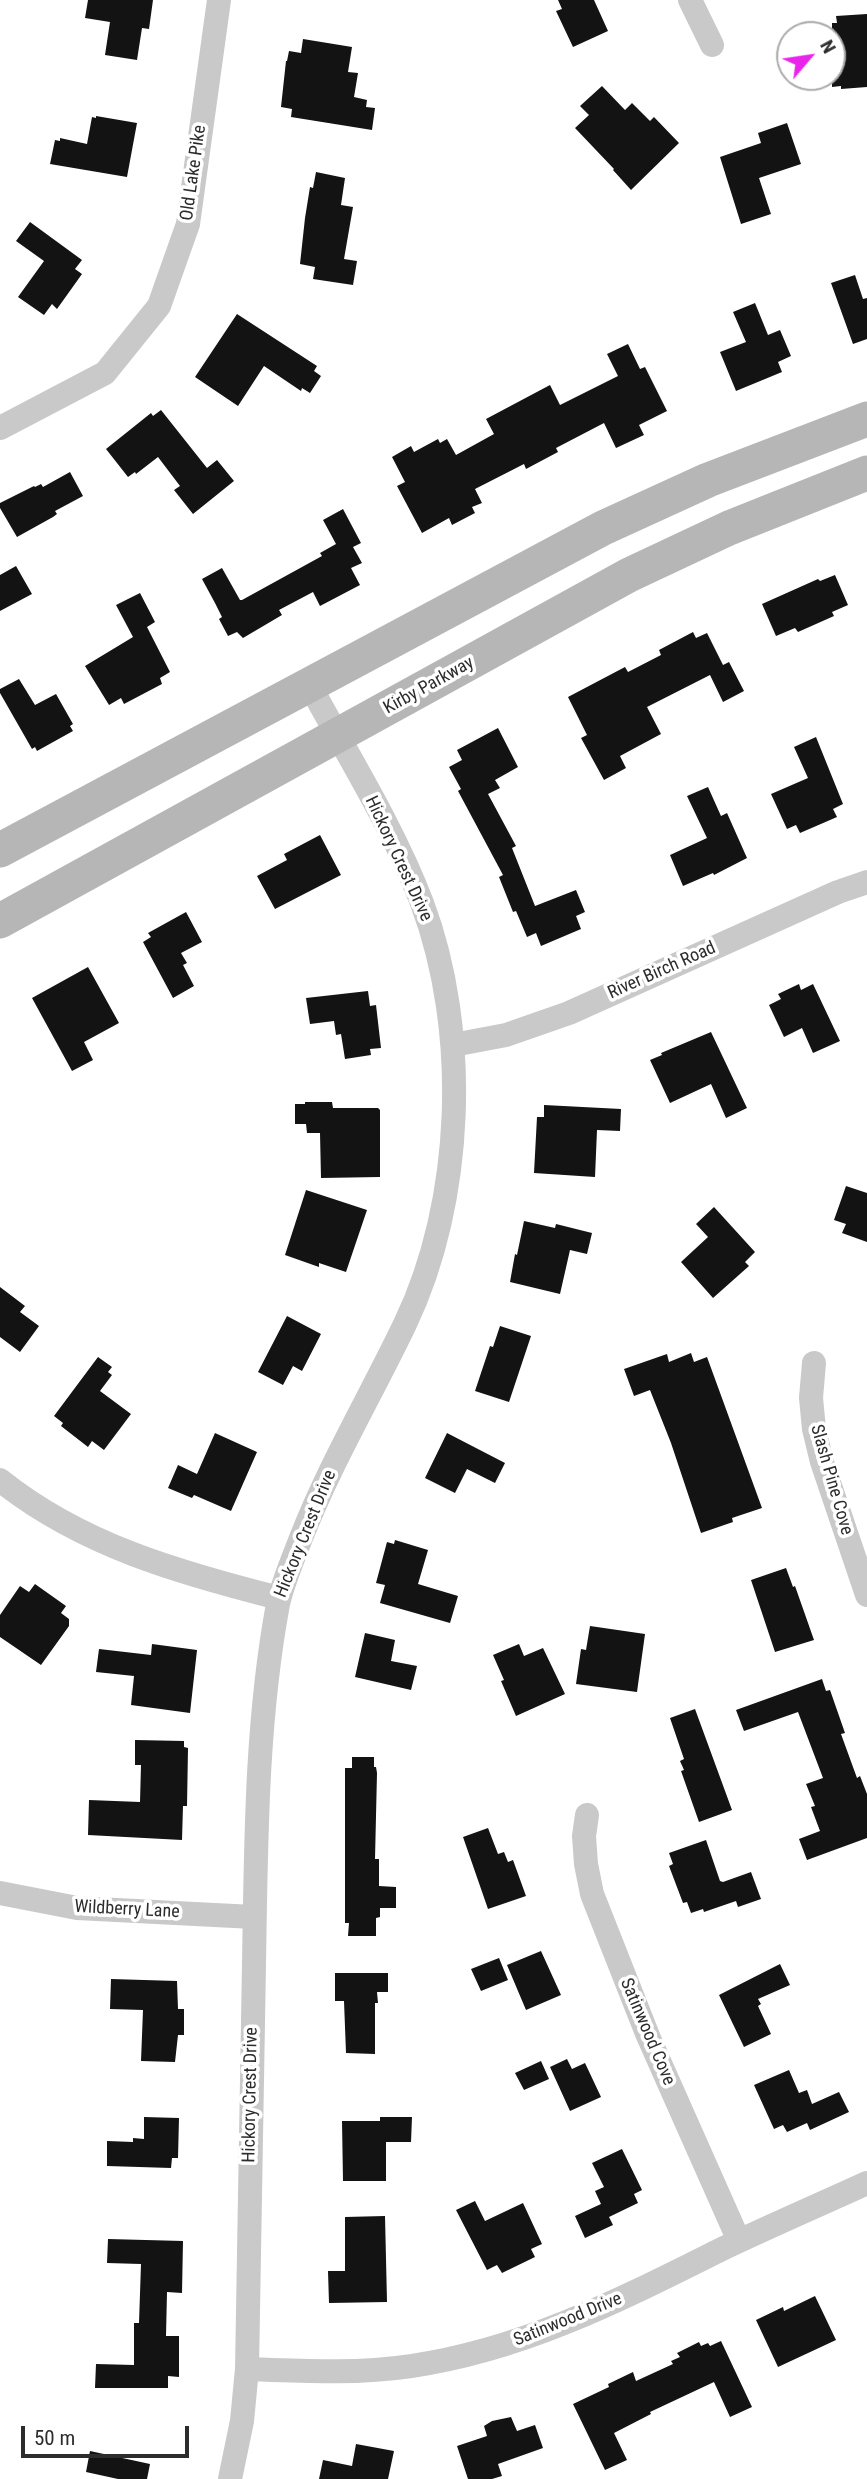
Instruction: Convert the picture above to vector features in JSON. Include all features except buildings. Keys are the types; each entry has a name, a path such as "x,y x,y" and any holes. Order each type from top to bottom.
{"main road":[{"path":"0,850 603,528 708,480 867,419"},
{"name":"Kirby Parkway","path":"0,920 629,575 729,528 867,473"}],"street":[{"name":"Old Lake Pike","path":"0,428 105,373 159,306 188,223 219,0"},
{"path":"690,0 712,45"},
{"name":"Hickory Crest Drive","path":"230,2479 242,2421 247,2369 254,1917 261,1749 267,1675 279,1598 311,1512 409,1315 431,1260 447,1181 453,1094 453,1045 435,940 398,850 309,684"},
{"name":"River Birch Road","path":"453,1045 506,1035 569,1013 838,892 867,882"},
{"name":"Slash Pine Cove","path":"814,1363 811,1398 814,1429 822,1462 867,1595"},
{"path":"0,1480 51,1516 104,1542 173,1570 279,1598"},
{"name":"Satinwood Cove","path":"587,1815 584,1836 592,1894 639,2013 739,2241"},
{"name":"Wildberry Lane","path":"0,1893 77,1908 254,1917"},
{"name":"Satinwood Drive","path":"247,2369 342,2372 376,2370 411,2366 493,2349 568,2323 867,2183"}]}
